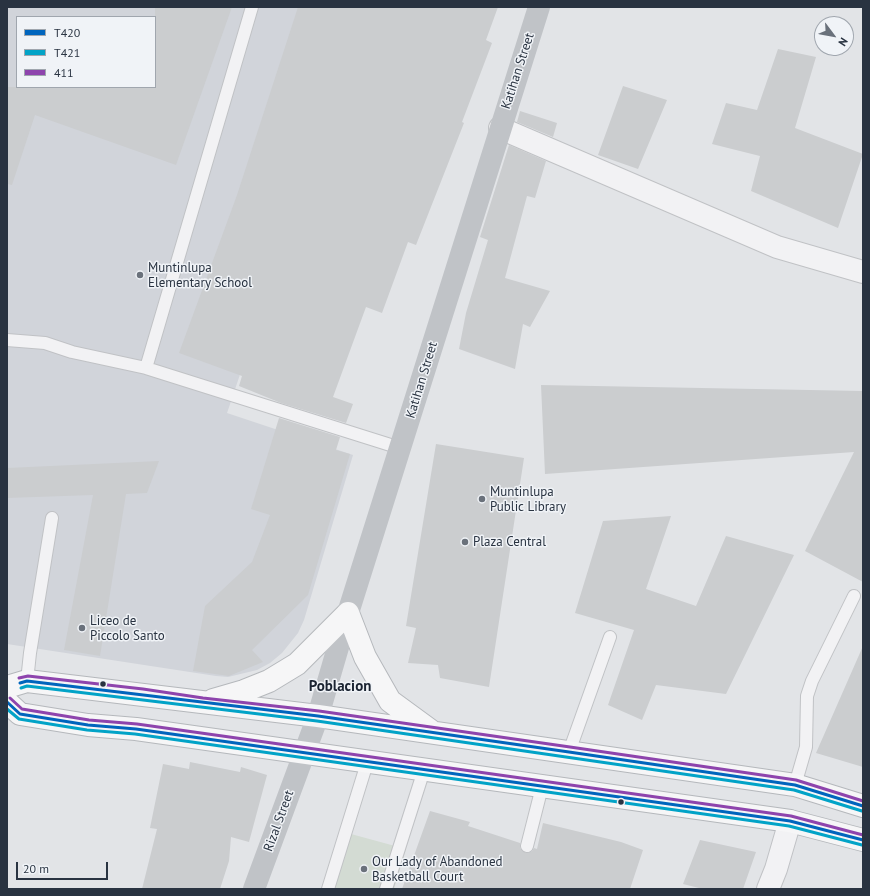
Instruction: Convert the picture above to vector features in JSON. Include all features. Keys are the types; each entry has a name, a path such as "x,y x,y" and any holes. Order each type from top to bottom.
{"highway":[{"path":"202,703 250,689 269,681 292,668 348,613 365,658 390,701 434,734"},
{"path":"17,684 142,694 202,703 318,716 434,734 569,752 795,785 863,806"},
{"path":"7,702 20,714 88,725 136,729 367,763 790,821 863,840"}],"street":[{"name":"Katihan Street","path":"304,753 318,716 348,613 539,7"},
{"path":"500,128 777,247 863,272"},
{"name":"Rizal Street","path":"254,889 304,753"},
{"path":"768,889 776,869 790,821"}],"lane":[{"path":"146,368 252,7"},
{"path":"7,340 45,343 72,352 146,368 400,448"},
{"path":"17,684 30,653 52,518"},
{"path":"795,785 806,747 807,696 812,681 854,596"},
{"path":"569,752 610,637"},
{"path":"328,889 367,763"},
{"path":"386,889 424,770"},
{"path":"527,846 542,787"}],"shaded area":[{"name":"Muntinlupa Elementary School","path":"7,7 364,7 227,413 353,455 304,620 298,633 282,653 270,663 257,670 228,677 7,644"},
{"name":"Our Lady of Abandoned Basketball Court","path":"340,831 406,849 394,889 323,889"}],"building":[{"path":"155,7 232,7 176,165 35,115 12,185 7,184 7,87 156,88"},
{"path":"298,7 498,7 486,40 492,43 462,122 464,123 416,245 408,242 382,313 366,307 333,397 353,404 346,423 281,403 239,386 242,376 179,353 237,195"},
{"path":"778,49 816,57 795,128 863,154 838,228 751,191 760,156 712,144 726,103 757,110"},
{"path":"623,86 667,100 638,169 598,155"},
{"path":"520,111 557,123 553,137 517,122"},
{"path":"509,145 546,161 535,198 527,196 505,278 550,291 530,327 523,324 515,369 459,349 466,313 488,240 480,237"},
{"path":"541,385 863,391 863,582 805,551 854,452 545,474"},
{"path":"279,418 340,437 336,450 350,454 308,595 252,650 263,662 229,676 193,671 205,606 252,562 270,515 251,509"},
{"name":"Plaza Central","path":"436,444 524,458 489,687 440,678 438,665 408,663 416,628 406,626"},
{"path":"159,461 147,493 126,494 100,656 64,650 93,495 7,498 7,468"},
{"path":"671,516 646,589 696,606 726,536 794,555 726,694 656,685 642,720 608,705 634,630 575,613 603,521"},
{"path":"863,646 863,767 816,753"},
{"path":"190,762 240,772 241,767 267,775 249,842 231,837 229,861 220,889 142,889 157,829 150,828 163,764 189,769"},
{"path":"430,811 470,822 468,826 520,843 520,848 526,853 532,851 534,848 537,849 543,823 621,842 643,850 630,889 402,889"},
{"path":"700,840 756,852 743,889 703,889 683,884"}],"transit line":[{"name":"411","path":"19,678 28,676 319,711 570,747 796,780 863,801"},
{"name":"T420","path":"20,683 27,681 318,716 569,752 795,785 863,806"},
{"name":"T421","path":"21,688 27,686 317,721 794,790 862,811"},
{"name":"411","path":"10,698 22,709 89,720 137,724 791,816 863,835"},
{"name":"T420","path":"7,702 20,714 88,725 136,729 790,821 863,840"},
{"name":"T421","path":"7,709 19,719 87,730 135,734 789,826 862,845"}],"place":[{"name":"Muntinlupa Elementary School","path":"140,275"},
{"name":"Muntinlupa Public Library","path":"482,499"},
{"name":"Plaza Central","path":"465,542"},
{"name":"Liceo de Piccolo Santo","path":"82,628"},
{"name":"Our Lady of Abandoned Basketball Court","path":"364,869"}],"district":[{"name":"Poblacion","path":"340,687"}]}
